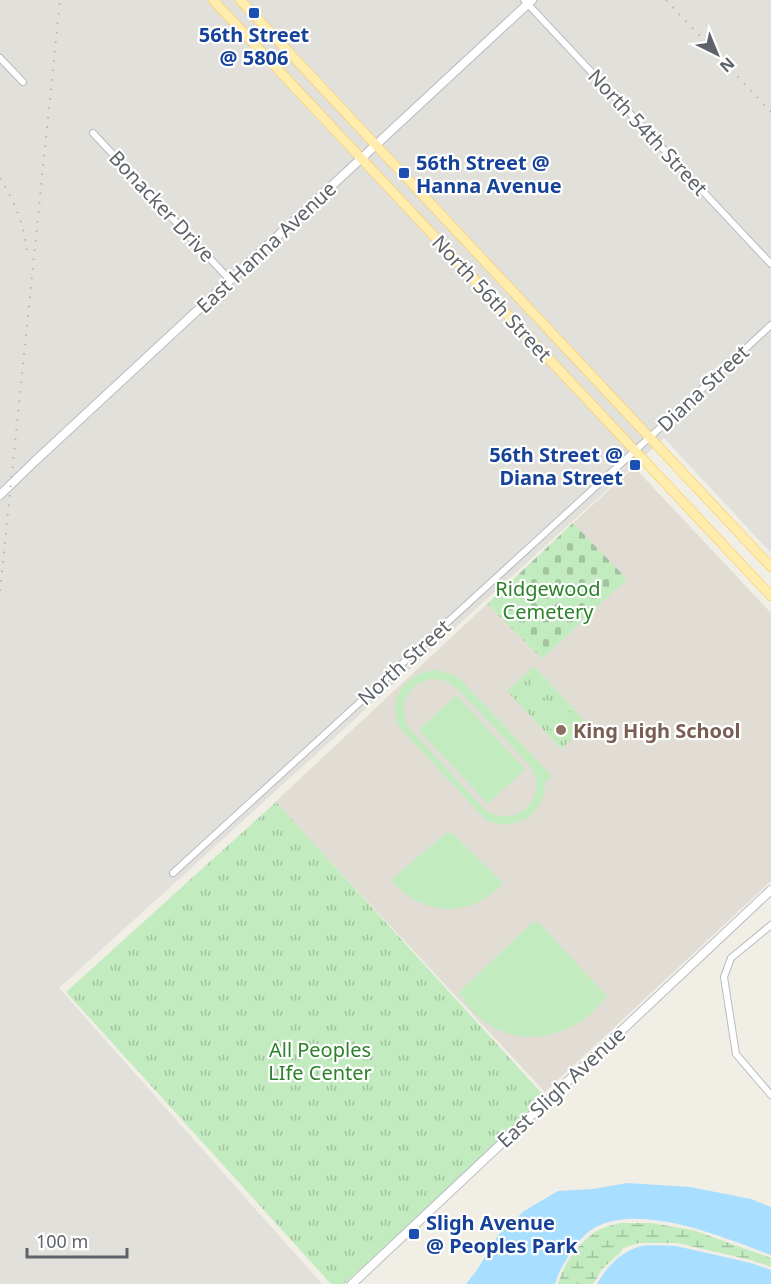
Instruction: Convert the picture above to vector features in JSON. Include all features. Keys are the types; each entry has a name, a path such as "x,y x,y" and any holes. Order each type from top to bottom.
{"main road":[{"name":"North 56th Street","path":"213,0 635,451 769,590"},
{"name":"North 56th Street","path":"240,0 771,567"},
{"path":"226,13 240,0"},
{"path":"465,270 480,256"}],"street":[{"name":"East Hanna Avenue","path":"0,495 376,146 528,1"},
{"name":"North 54th Street","path":"528,1 771,264"},
{"path":"0,58 23,82"},
{"name":"Bonacker Drive","path":"93,133 230,280"},
{"name":"Diana Street","path":"635,451 771,325"},
{"name":"North Street","path":"173,873 635,451"},
{"name":"East Sligh Avenue","path":"352,1284 771,890"},
{"path":"770,928 731,958 724,977 736,1054 771,1095"},
{"path":"765,1088 771,1083"}],"shaded area":[{"path":"0,0 771,0 771,553 664,438 59,988 322,1284 0,1284"},
{"name":"King High School","path":"634,467 771,613 771,881 545,1092 275,802 487,604 542,659 626,579 573,523"}],"green space":[{"name":"Ridgewood Cemetery","path":"573,523 627,579 542,659 487,604"},
{"path":"534,666 588,724 561,749 507,691"},
{"path":"437,670 455,675 552,776 545,782 540,804 527,818 508,824 486,820 400,728 395,707 397,697 408,682 426,672","holes":["427,680 446,681 458,689 531,767 536,790 533,800 518,814 497,815 485,810 409,728 404,711 412,689"]},
{"path":"537,678 550,691 543,698 530,684"},
{"path":"525,688 538,702 531,708 519,695"},
{"path":"456,695 525,769 488,804 419,730"},
{"path":"564,706 577,720 570,727 557,713"},
{"path":"553,717 565,731 558,737 546,724"},
{"name":"All Peoples LIfe Center","path":"276,802 546,1098 344,1284 331,1284 66,992"},
{"path":"446,833 452,833 503,883 491,895 462,908 432,907 403,892 391,880"},
{"path":"533,922 539,923 607,996 591,1014 572,1026 552,1034 531,1037 510,1034 491,1026 473,1012 459,992"},
{"path":"620,1223 651,1223 693,1230 771,1258 771,1267 751,1260 677,1243 639,1243 623,1248 602,1269 593,1284 558,1284 568,1261 584,1241 608,1226"}],"water":[{"path":"627,1183 690,1187 751,1199 771,1207 771,1255 685,1226 661,1221 617,1220 598,1226 581,1239 565,1262 555,1284 466,1284 499,1234 524,1211 558,1191 593,1189"},
{"path":"647,1246 676,1246 751,1263 771,1270 771,1284 597,1284 614,1261 631,1250"}],"railway":[{"path":"0,591 60,0"},
{"path":"666,0 771,112"},
{"path":"0,178 19,216 27,257"}],"place":[{"name":"56th Street @ 5806","path":"254,13"},
{"name":"56th Street @ Hanna Avenue","path":"404,173"},
{"name":"56th Street @ Diana Street","path":"635,465"},
{"name":"King High School","path":"561,730"},
{"name":"Sligh Avenue @ Peoples Park","path":"414,1234"}]}
